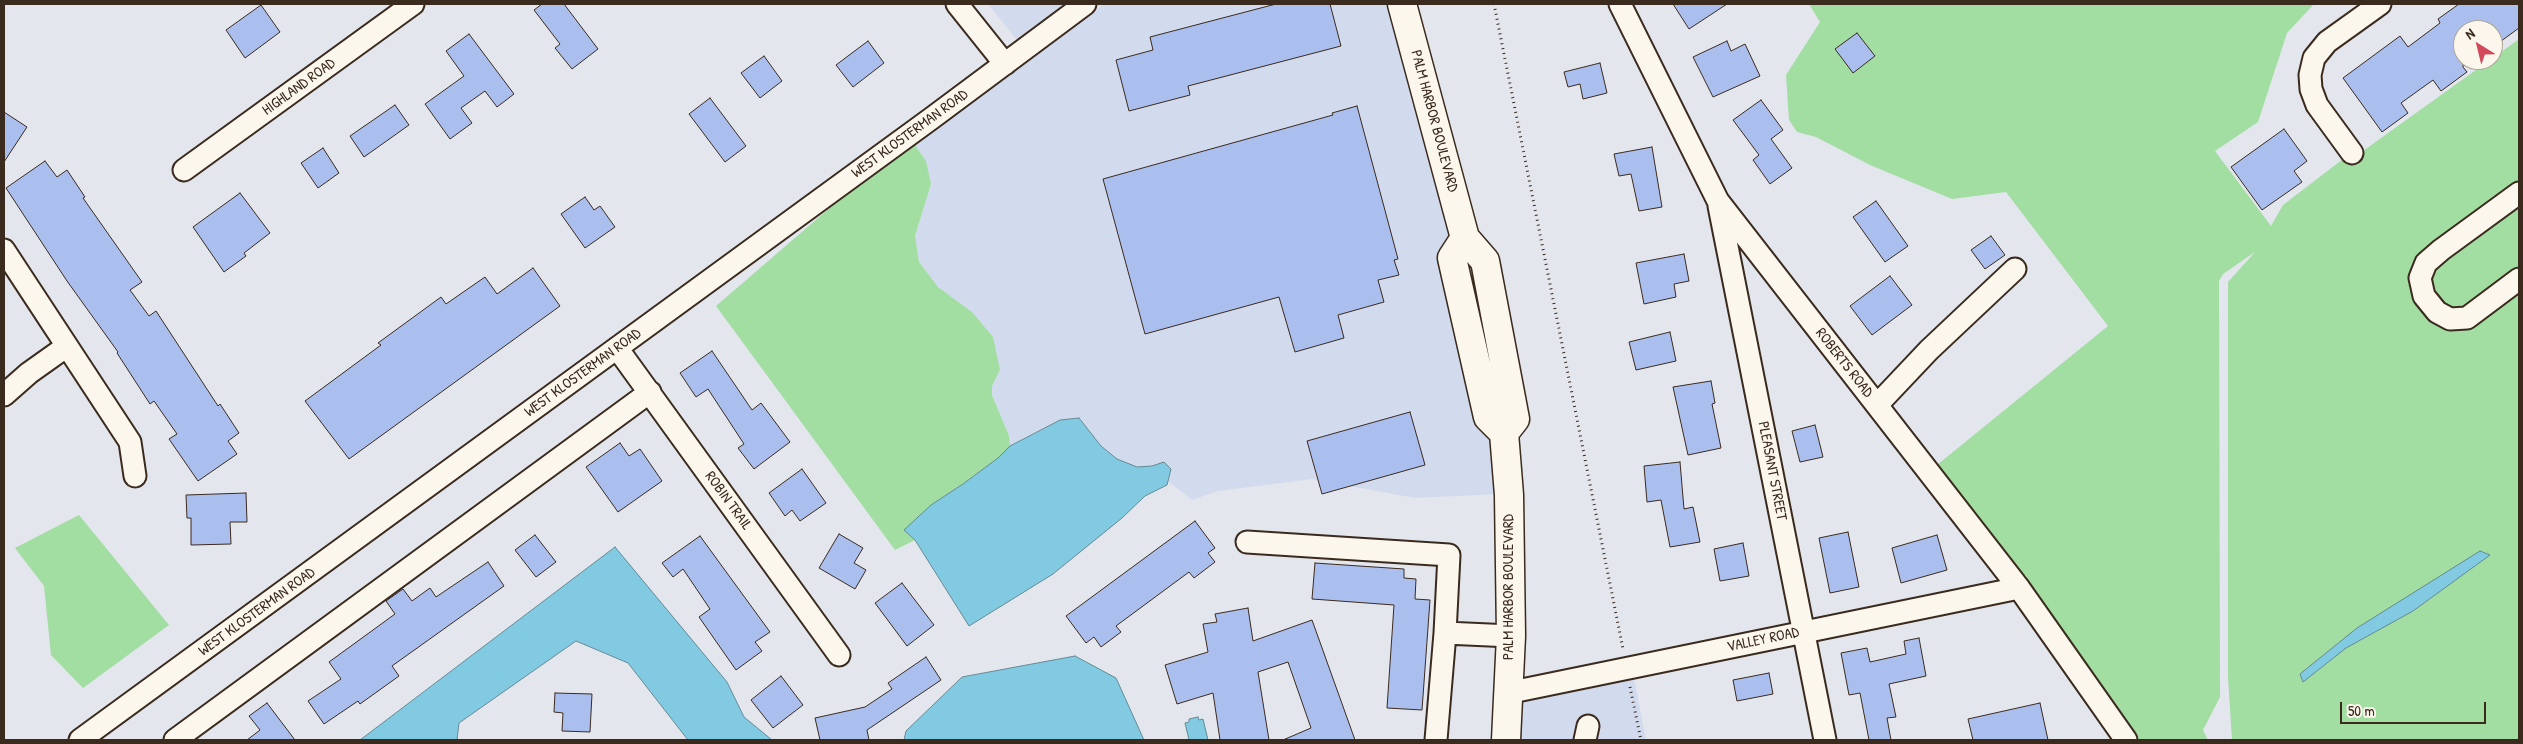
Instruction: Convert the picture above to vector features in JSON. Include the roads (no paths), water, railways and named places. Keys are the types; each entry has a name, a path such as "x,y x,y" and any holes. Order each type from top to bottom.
{"main road":[{"name":"PALM HARBOR BOULEVARD","path":"1402,4 1465,238 1452,258 1488,417 1504,433 1508,496 1511,636 1506,740"}],"street":[{"name":"HIGHLAND ROAD","path":"184,170 413,4"},
{"path":"957,4 1004,64"},
{"name":"WEST KLOSTERMAN ROAD","path":"80,740 1085,4"},
{"name":"ROBERTS ROAD","path":"1620,4 1718,201 2019,588 2126,740"},
{"path":"2352,153 2317,105 2311,89 2310,76 2314,58 2327,42 2380,4"},
{"path":"2519,193 2441,250 2426,263 2420,278 2424,296 2437,312 2450,319 2467,318 2519,279"},
{"name":"PLEASANT STREET","path":"1718,201 1826,740"},
{"path":"4,250 130,442 135,476"},
{"path":"1876,405 1912,367 2015,269"},
{"path":"4,395 29,373 67,346"},
{"name":"ROBIN TRAIL","path":"617,348 839,654"},
{"path":"175,740 650,392"},
{"path":"1247,542 1449,555 1436,740"},
{"name":"VALLEY ROAD","path":"1507,693 2019,588"},
{"path":"1445,633 1511,636"}],"water":[{"path":"1079,418 1101,446 1117,459 1137,467 1152,466 1164,462 1171,469 1167,485 1145,496 1122,518 1053,574 969,626 915,540 904,530 931,505 998,458 1010,446 1060,420"},
{"path":"615,547 727,682 744,717 772,740 688,740 628,663 576,641 459,723 457,740 360,740"},
{"path":"2480,551 2490,555 2413,611 2346,648 2303,682 2300,674 2357,628"},
{"path":"1075,656 1116,678 1144,740 904,740 906,731 962,677"},
{"path":"1198,717 1199,720 1203,719 1208,740 1189,740 1185,723 1189,722 1189,719"}]}
